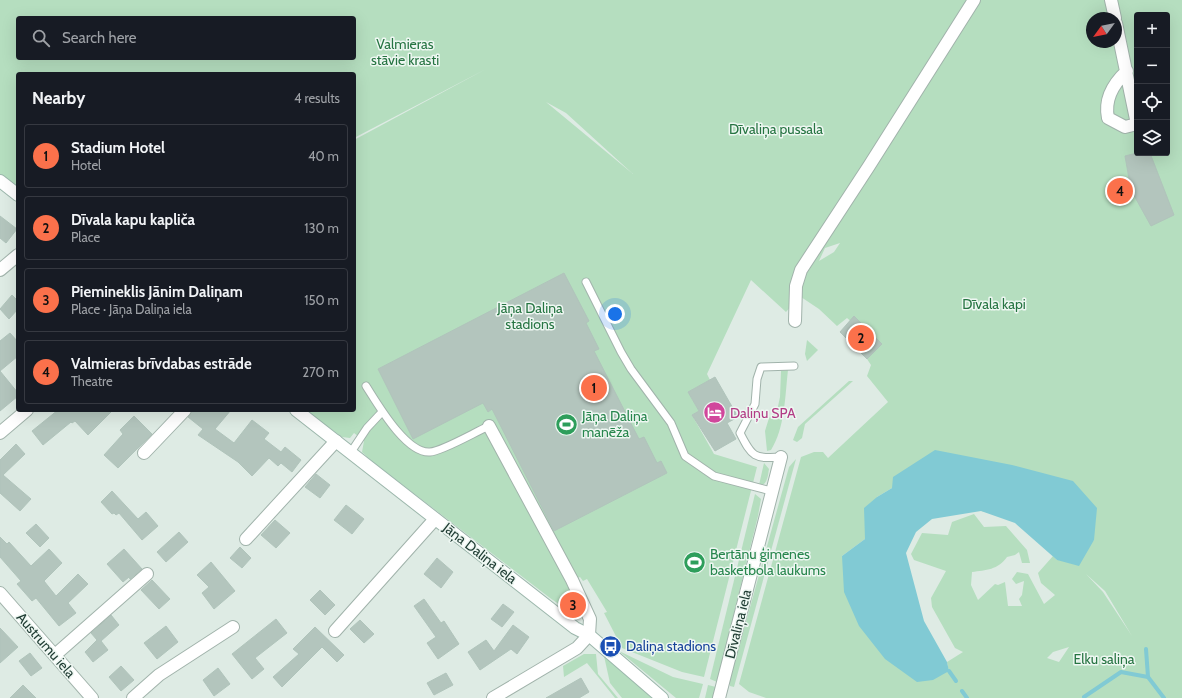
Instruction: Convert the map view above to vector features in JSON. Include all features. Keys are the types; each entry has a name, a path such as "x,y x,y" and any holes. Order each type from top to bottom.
{"street":[{"path":"795,321 796,286 800,270 869,166 974,0"},
{"path":"1111,0 1114,12"},
{"path":"1122,48 1127,71"},
{"path":"0,181 16,193"},
{"path":"0,270 16,257"},
{"path":"0,433 25,412"},
{"path":"144,454 183,412"},
{"name":"Jāņa Daliņa iela","path":"298,412 575,628 589,635 662,698"},
{"path":"488,426 572,580 590,619 589,635 577,648 493,698"},
{"path":"246,539 336,442"},
{"name":"Dīvaliņa iela","path":"719,698 771,491 781,457"},
{"path":"335,632 435,519"},
{"path":"55,655 147,574"},
{"name":"Austrumu iela","path":"0,593 92,698"},
{"path":"133,698 159,675 232,627"}],"lane":[{"path":"586,282 624,358 671,422 685,456 714,476 771,491"},
{"path":"781,457 762,458 749,452 740,433 756,404 757,379 761,367 794,366"},
{"path":"366,386 388,421 415,448 428,453 435,452 488,426"},
{"path":"351,452 367,428 382,412"}],"green space":[{"path":"0,0 1182,0 1182,698 766,698 749,692 739,684 801,457 814,452 823,452 828,458 888,402 867,376 871,365 867,359 880,346 847,318 837,326 819,309 801,297 801,295 786,312 751,280 707,374 710,380 688,392 699,411 692,415 714,454 757,467 704,677 682,672 622,648 604,613 607,612 587,579 583,581 580,577 567,582 582,612 576,616 550,598 373,462 362,452 364,441 354,433 350,438 342,437 308,412 356,412 356,139 486,69 356,137 356,72 16,72 16,193 0,181","holes":["546,102 566,113 633,174","840,243 834,252 819,261 825,248","892,488 1094,540 1057,560 1053,556 1038,573 1041,583 1055,595 1044,604 1028,574 1017,572 1012,579 1016,584 1024,581 1022,595 1019,599 1022,606 1008,606 1005,582 998,585 995,584 978,600 971,585 972,572 996,567 1000,565 1007,557 1015,555 1019,552 1022,563 1030,563 1027,550 1006,526 984,527 974,514 952,522 948,535 922,533 911,554 914,560 946,571 931,598 932,607 955,648 963,652 947,662 949,672 842,556 865,539 877,497","1086,574 1105,591 1132,636 1103,592","1069,647 1059,662 1047,658 1053,652"]},
{"path":"807,340 818,350 807,361 805,354"},
{"path":"788,370 782,422 776,441 771,450 767,451 765,431 769,418 777,411 780,397 781,371"},
{"path":"849,381 853,381 805,424 802,438 797,442 793,440 798,427"},
{"path":"796,459 734,687 730,686 729,683 789,467"},
{"path":"764,463 769,469 768,477 764,484 759,485"},
{"path":"755,494 761,499 758,516 717,682 710,679"},
{"path":"619,651 673,677 703,684 699,698 676,698"},
{"path":"584,654 596,654 598,674 618,698 615,698 587,663 564,677 563,666"},
{"path":"604,656 652,698 622,698 610,683"},
{"path":"708,685 716,687 713,698 705,698"}],"water":[{"path":"935,450 1012,465 1073,481 1097,508 1094,540 1079,566 1057,560 1015,523 981,511 932,519 916,532 906,553 924,621 947,662 949,671 933,680 917,682 885,659 859,626 844,592 842,556 865,539 864,508 877,497 892,488 893,477"}],"building":[{"path":"1134,154 1134,156 1151,156 1174,215 1151,226 1131,190 1125,156"},
{"path":"0,216 16,228 16,230 6,243 0,238"},
{"name":"Jāņa Daliņa manēža","path":"564,273 589,321 586,323 599,349 594,351 639,439 644,437 657,463 661,461 667,473 554,531 492,409 488,412 483,403 413,439 378,369"},
{"path":"12,295 16,299 16,311 9,319 0,309"},
{"path":"854,316 882,344 867,359 840,332"},
{"path":"10,333 16,340 16,358 0,371 0,341"},
{"path":"0,371 16,391 16,398 0,411"},
{"name":"Daliņu SPA","path":"715,377 738,417 727,423 736,439 715,451 692,415 699,411 688,392"},
{"path":"56,412 111,412 88,435 75,421 72,423 71,422 43,445 32,431"},
{"path":"192,412 229,412 215,429 234,443 252,420 269,433 264,439 281,452 285,447 301,460 292,472 281,463 278,466 269,458 252,476 238,462 198,435 203,429 188,417"},
{"path":"134,416 152,434 118,468 104,455 123,434 120,430"},
{"path":"16,444 25,454 3,475 31,499 20,511 0,493 0,460"},
{"path":"316,474 330,485 320,498 305,487"},
{"path":"112,491 138,519 146,512 158,526 142,540 119,513 116,515 114,513 112,514 101,502"},
{"path":"346,505 364,519 352,534 334,520"},
{"path":"275,520 290,533 276,548 261,535"},
{"path":"36,524 49,538 40,547 26,533"},
{"path":"179,532 188,542 166,562 157,552"},
{"path":"0,537 7,544 9,542 31,566 49,549 62,563 44,581 56,596 78,574 88,584 68,603 76,613 59,626 36,598 32,601 17,584 21,581 0,557"},
{"path":"240,547 251,558 242,568 230,558"},
{"path":"124,549 142,569 130,579 129,577 123,582 107,564"},
{"path":"437,558 453,572 441,588 424,574"},
{"path":"211,562 235,591 214,609 202,593 209,587 197,575"},
{"path":"152,580 170,599 159,609 141,590"},
{"path":"320,590 335,605 325,615 310,600"},
{"path":"424,599 441,623 444,621 459,644 438,659 427,643 436,637 414,606"},
{"path":"503,604 514,612 502,627 491,619"},
{"path":"111,615 119,625 101,641 108,650 93,662 85,652 97,640 91,633"},
{"path":"276,619 287,633 255,658 264,669 252,679 232,654"},
{"path":"360,620 374,634 364,643 350,629"},
{"path":"513,625 529,637 517,654 511,649 480,670 468,652 486,640 494,651"},
{"path":"166,626 178,642 157,659 144,643"},
{"path":"315,627 344,655 337,662 322,647 282,687 273,677 299,654 293,649"},
{"path":"0,628 18,647 0,663"},
{"path":"30,653 42,668 31,676 19,661"},
{"path":"121,666 134,680 121,691 109,677"},
{"path":"218,668 230,684 214,696 203,680"},
{"path":"446,673 453,685 434,695 427,683"},
{"path":"581,678 589,692 579,698 546,698"},
{"path":"23,685 36,698 10,698"}],"waterway":[{"path":"1146,649 1148,677 1164,698"},
{"path":"949,671 956,681"},
{"path":"1084,697 1121,672 1148,677"},
{"path":"962,691 967,698"}],"place":[{"name":"Valmieras brīvdabas estrāde","path":"1120,191"},
{"name":"Dīvala kapu kapliča","path":"861,338"},
{"name":"Stadium Hotel","path":"594,388"},
{"name":"Daliņu SPA","path":"715,413"},
{"name":"Jāņa Daliņa manēža","path":"566,424"},
{"name":"Bertānu ģimenes basketbola laukums","path":"694,562"},
{"name":"Piemineklis Jānim Daliņam","path":"573,605"},
{"name":"Daliņa stadions","path":"611,646"}],"park label":[{"name":"Valmieras stāvie krasti","path":"405,52"},
{"name":"Dīvaliņa pussala","path":"776,129"},
{"name":"Dīvala kapi","path":"994,304"},
{"name":"Jāņa Daliņa stadions","path":"530,316"},
{"name":"Elku saliņa","path":"1104,659"}]}
